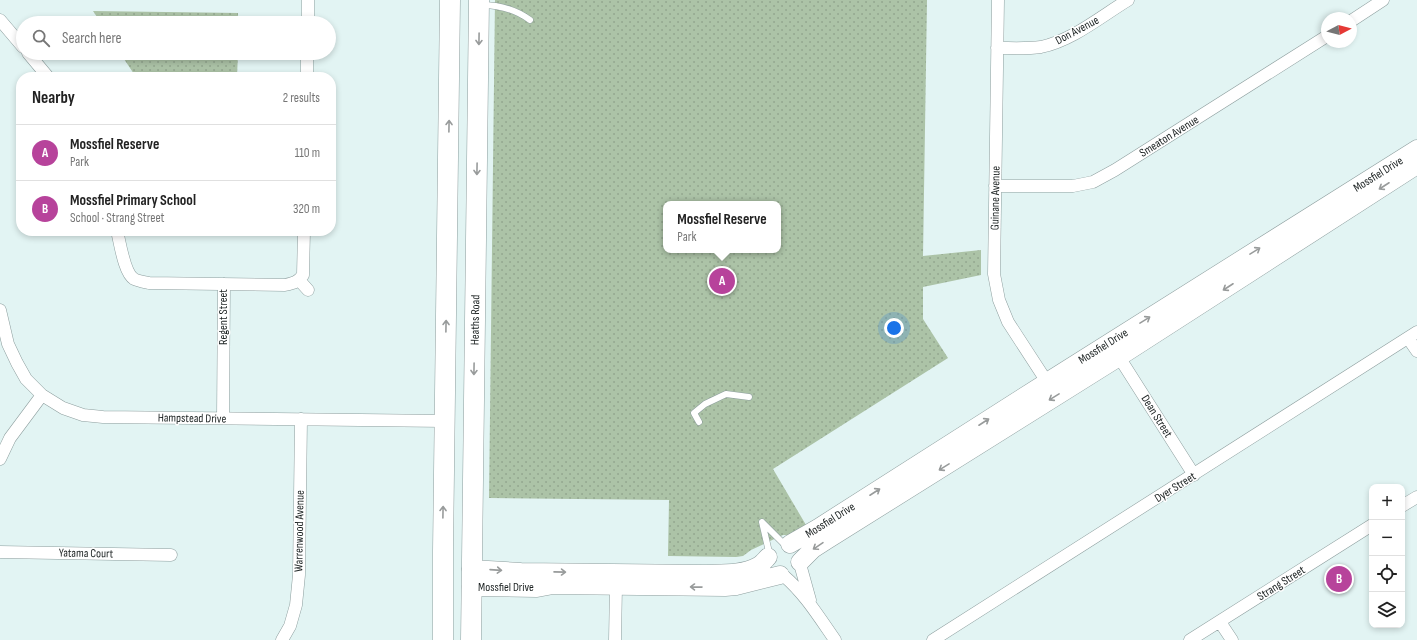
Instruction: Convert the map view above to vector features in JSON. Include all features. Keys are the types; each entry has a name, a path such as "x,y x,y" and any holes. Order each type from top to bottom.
{"main road":[{"path":"443,640 442,576 450,0"},
{"name":"Heaths Road","path":"471,640 479,2"},
{"path":"445,420 474,420"},
{"path":"442,576 471,578"}],"street":[{"path":"308,0 308,16"},
{"name":"Guinane Avenue","path":"998,0 994,274 999,300 1008,322 1047,382"},
{"name":"Don Avenue","path":"997,48 1039,47 1056,43 1074,34 1128,0"},
{"path":"1357,16 1383,0"},
{"path":"0,20 16,39"},
{"name":"Smeaton Avenue","path":"995,186 1073,186 1094,182 1122,166 1321,40"},
{"path":"34,60 44,72"},
{"path":"307,60 307,72"},
{"name":"Mossfiel Drive","path":"616,579 730,573 759,565 778,549 818,528 1417,149"},
{"name":"Mossfiel Drive","path":"800,563 812,550 827,540 1119,357 1417,165"},
{"name":"Regent Street","path":"118,236 130,282 224,284 223,418"},
{"path":"224,284 285,285 299,280 303,275 304,269 304,236"},
{"path":"299,280 308,290"},
{"name":"Hampstead Drive","path":"0,310 8,344 16,363 26,379 42,395 63,408 83,415 445,420"},
{"path":"1413,335 1417,352"},
{"name":"Dyer Street","path":"933,640 1413,335"},
{"name":"Dean Street","path":"1119,357 1194,475"},
{"path":"0,459 10,438 42,395"},
{"name":"Warrenwood Avenue","path":"282,640 290,626 296,605 299,575 301,419"},
{"path":"1405,504 1417,497"},
{"name":"Strang Street","path":"1190,640 1369,527"},
{"path":"812,605 798,552 778,549 769,566 772,570 782,575 797,587 812,605 835,640"},
{"name":"Yatama Court","path":"0,552 171,555"},
{"path":"782,575 794,572 800,563"},
{"name":"Mossfiel Drive","path":"471,578 521,572 735,586 782,575"},
{"path":"615,640 616,579"},
{"path":"1220,622 1232,640"}],"lane":[{"path":"479,2 511,9 530,20"},
{"path":"699,422 694,413 705,404 726,394 749,397"}],"green space":[{"path":"495,0 927,0 923,256 981,250 981,275 923,287 923,319 948,358 773,469 806,525 797,535 783,535 751,550 743,556 668,556 669,500 489,498"},
{"path":"93,11 238,13 238,16 96,16"},
{"path":"125,60 238,60 237,72 133,72"}],"place":[{"name":"Mossfiel Reserve","path":"722,281"},
{"name":"Mossfiel Primary School","path":"1339,579"}]}
